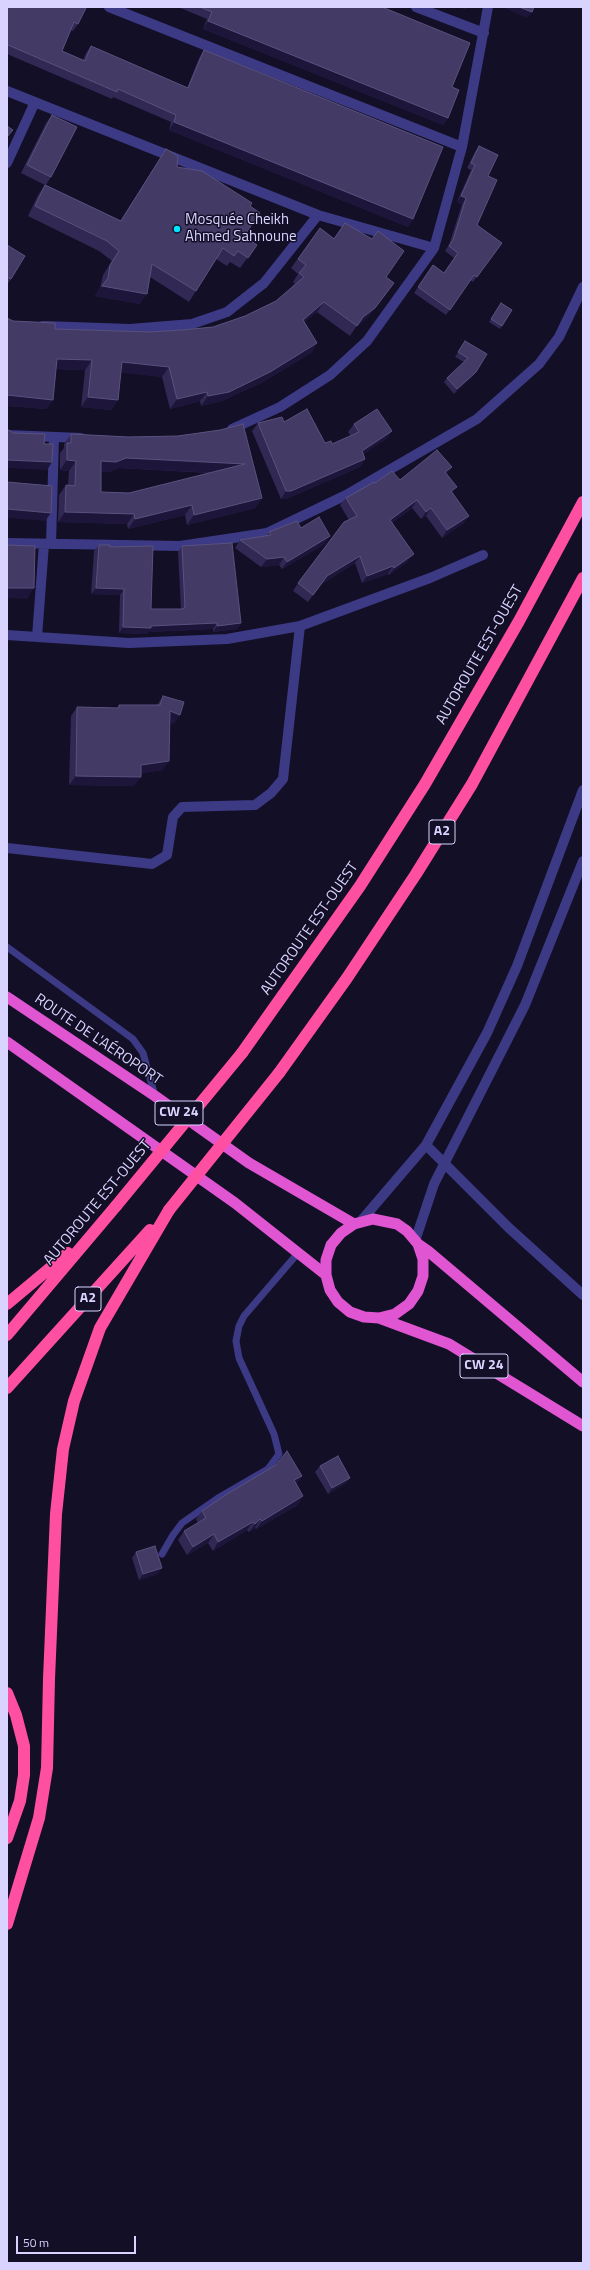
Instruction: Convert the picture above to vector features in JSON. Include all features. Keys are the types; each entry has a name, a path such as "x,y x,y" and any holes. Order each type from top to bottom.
{"highway":[{"name":"AUTOROUTE EST-OUEST","path":"7,1335 242,1053 360,886 425,784 519,621 583,502"},
{"name":"A2","path":"7,1388 169,1210 279,1073 356,965 472,784 583,578"},
{"name":"ROUTE DE L'AÉROPORT","path":"7,997 155,1096 249,1163 357,1223"},
{"name":"CW 24","path":"7,1042 235,1203 326,1275"},
{"path":"7,1304 52,1268 116,1206"},
{"path":"7,1924 39,1818 47,1768 56,1514 63,1449 72,1408 100,1328 169,1210"},
{"path":"416,1242 423,1259 423,1276 418,1291 409,1304 395,1314 379,1318 364,1317 350,1312 338,1302 330,1290 326,1275 326,1260 331,1245 341,1233 357,1223 385,1220 407,1232 416,1242 583,1382"},
{"name":"CW 24","path":"379,1318 449,1344 583,1426"},
{"path":"7,1693 16,1715 24,1746 24,1768 20,1801 7,1838"}],"street":[{"path":"109,7 462,147"},
{"path":"416,7 484,33"},
{"path":"225,430 233,428 280,407 330,375 367,341 434,248 462,147 488,7"},
{"path":"7,91 318,215 434,248"},
{"path":"7,163 35,102"},
{"path":"35,326 130,329 192,324 227,312 264,283 318,215"},
{"path":"7,543 180,546 267,533 339,498 477,419 523,380 539,364 559,337 583,287"},
{"path":"7,435 91,439"},
{"path":"38,637 48,544 54,437"},
{"path":"7,635 136,643 227,639 300,626 430,578 483,555"},
{"path":"7,848 152,864 167,855 173,817 182,807 255,805 271,794 283,779 300,626"},
{"path":"357,1223 426,1145 447,1110 504,998 583,790"},
{"path":"416,1242 425,1207 444,1162 525,1005 583,861"},
{"path":"426,1145 509,1228 583,1295"}],"lane":[{"path":"7,947 133,1039 143,1053 155,1096"},
{"path":"162,1554 172,1535 182,1523 218,1498 268,1469 279,1454 274,1434 238,1358 236,1341 239,1326 244,1316 298,1253"}],"building":[{"path":"7,7 86,8 78,24 74,22 62,51 85,61 91,46 188,88 204,50 443,147 413,219 174,122 176,115 118,89 117,92 8,45 7,47"},
{"path":"200,7 382,7 470,43 452,87 459,90 448,118 208,21 212,12"},
{"path":"519,7 534,7 532,12"},
{"path":"52,115 77,127 51,177 27,165"},
{"path":"7,126 13,130 7,137"},
{"path":"479,146 498,155 488,176 497,180 477,225 502,243 477,277 474,275 450,310 418,287 433,265 444,273 458,253 449,246 453,240 466,198 461,196 475,165 471,163"},
{"path":"166,149 178,156 177,167 202,171 252,203 250,206 260,213 244,236 257,245 248,258 238,251 234,256 223,248 196,291 152,264 147,294 102,286 108,278 110,265 119,251 107,241 35,206 45,185 121,221"},
{"path":"345,223 372,239 378,231 404,251 386,277 394,283 375,308 363,317 357,326 324,302 303,320 317,343 270,372 229,392 208,396 207,392 177,399 169,367 122,362 118,400 88,397 92,360 57,359 53,400 7,395 7,318 13,321 55,323 55,329 149,332 213,327 245,316 276,301 304,277 299,273 306,265 298,259 320,228 334,239"},
{"path":"7,245 25,256 11,279 7,277"},
{"path":"501,303 512,310 502,326 491,319"},
{"path":"465,341 487,354 476,372 457,389 447,378 468,358 458,352"},
{"path":"307,409 325,443 331,441 332,444 359,432 354,424 377,409 392,431 362,451 365,459 291,491 286,491 258,423 282,417 284,422"},
{"path":"243,424 262,498 194,515 192,505 135,519 134,514 65,512 66,485 75,486 76,461 67,460 67,443 71,443 71,434 128,437 178,436 220,430","holes":["126,458 245,464 129,493 101,492 101,461 116,462"]},
{"path":"7,429 13,433 45,434 44,444 53,444 52,462 7,460"},
{"path":"437,450 452,467 445,472 457,487 451,491 469,516 447,530 431,508 426,512 417,500 390,520 414,554 394,568 393,566 367,576 360,556 327,576 313,595 298,583 344,522 357,516 346,498 374,482 375,483 392,471 400,480"},
{"path":"7,482 52,486 51,513 7,509"},
{"path":"319,517 330,536 287,562 284,557 267,559 240,540 271,535 269,532 297,521 301,528"},
{"path":"232,543 241,623 217,626 217,623 151,626 151,628 123,627 124,589 96,588 99,545 110,545 110,547 153,546 151,609 183,609 185,607 182,546"},
{"path":"7,545 35,546 34,588 7,588"},
{"path":"163,696 184,702 180,715 170,711 169,761 141,765 141,777 76,776 77,707 119,708 119,705 160,705"},
{"path":"287,1451 302,1476 294,1480 303,1496 262,1521 260,1519 255,1524 253,1522 218,1542 214,1534 193,1547 184,1531 206,1518 202,1511 227,1494 276,1465"},
{"path":"338,1456 350,1478 332,1488 320,1466"},
{"path":"155,1546 162,1568 143,1574 136,1552"}],"place":[{"name":"Mosquée Cheikh Ahmed Sahnoune","path":"177,229"}]}
